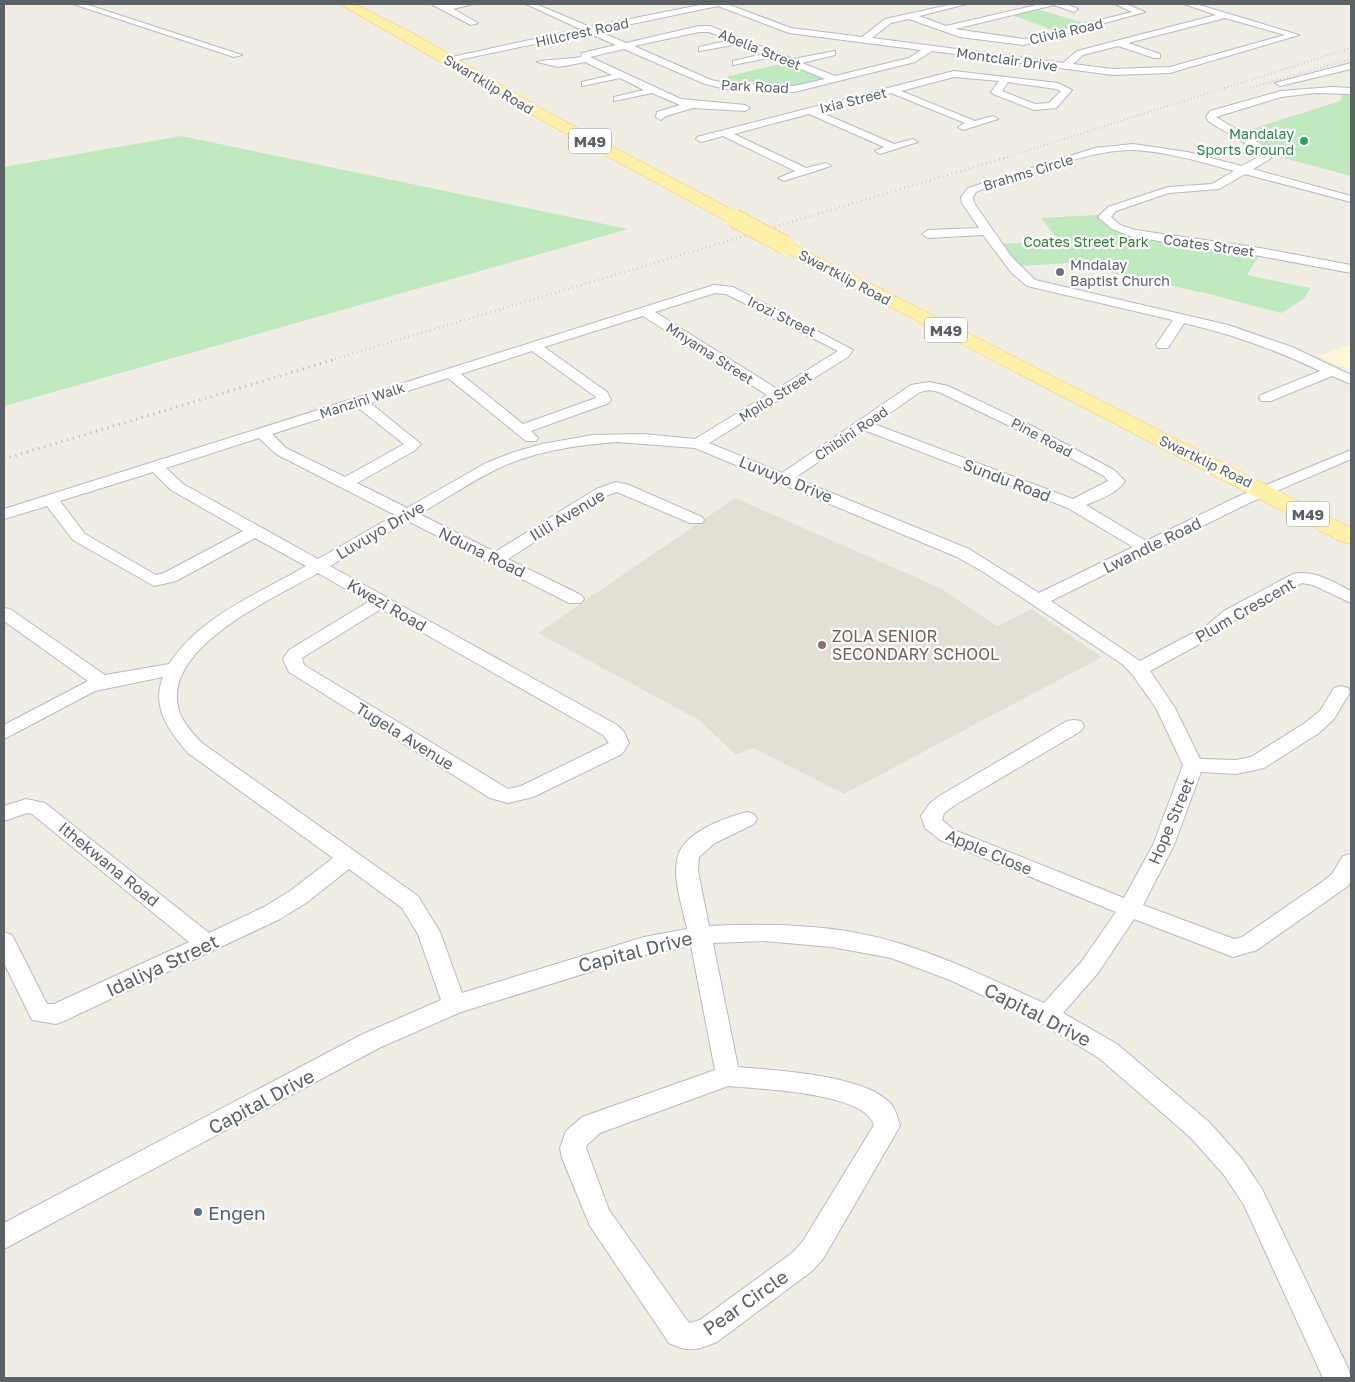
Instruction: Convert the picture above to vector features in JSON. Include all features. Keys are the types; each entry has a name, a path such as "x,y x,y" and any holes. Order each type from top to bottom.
{"main road":[{"name":"Swartklip Road","path":"346,4 448,59 546,117 734,218 976,345 1265,491 1351,537"},
{"path":"468,71 467,62 472,56 482,52"}],"street":[{"path":"77,4 237,55"},
{"path":"435,4 474,23"},
{"path":"444,8 469,4"},
{"name":"Park Road","path":"530,4 708,82 726,86 790,89 918,58 929,49"},
{"name":"Hillcrest Road","path":"448,59 716,4"},
{"name":"Montclair Drive","path":"720,4 785,29 1064,67 1123,73 1161,71 1295,35 1225,15"},
{"path":"864,40 885,22 957,4"},
{"path":"946,29 1051,4"},
{"path":"1058,4 1074,9"},
{"name":"Clivia Road","path":"910,16 963,34 1021,42 1141,12 1119,4"},
{"path":"1188,4 1225,15"},
{"path":"1064,67 1077,54 1225,15"},
{"path":"986,19 1005,26"},
{"path":"1188,24 1204,29"},
{"name":"Abelia Street","path":"542,62 559,64 586,59 585,55 590,53 702,29 715,30 834,79"},
{"path":"1076,29 1157,56"},
{"path":"1154,34 1169,38"},
{"path":"702,49 741,40"},
{"path":"792,62 832,53"},
{"path":"736,63 774,54"},
{"path":"586,59 678,102 691,105 745,108 767,122"},
{"path":"891,65 930,80"},
{"path":"1222,100 1287,81 1351,66"},
{"name":"Ixia Street","path":"701,139 963,73 1058,86 1067,90 1052,106 1037,108 996,92 1006,79"},
{"path":"585,84 622,75"},
{"path":"745,108 752,88"},
{"path":"1245,170 1266,157 1267,154 1213,120 1212,115 1292,91 1322,88 1351,91"},
{"path":"617,99 654,90"},
{"path":"891,90 975,124"},
{"path":"913,112 950,102"},
{"path":"661,117 661,114 691,105"},
{"path":"810,111 892,147"},
{"path":"957,129 993,119"},
{"path":"830,134 870,124"},
{"path":"724,133 806,172"},
{"path":"873,153 913,142"},
{"name":"Brahms Circle","path":"1351,199 1245,170 1148,148 1125,146 1099,150 972,190 967,200 1022,278 1031,283 1216,326 1275,345 1351,380"},
{"path":"750,156 783,147"},
{"path":"784,178 826,166"},
{"name":"Coates Street","path":"1245,170 1215,188 1168,190 1112,209 1104,217 1116,227 1133,233 1260,252 1351,269"},
{"path":"928,234 988,231"},
{"name":"Manzini Walk","path":"4,514 645,311 722,289"},
{"name":"Irozi Street","path":"722,289 729,290 841,346"},
{"name":"Mnyama Street","path":"645,311 776,395"},
{"path":"1163,346 1181,318"},
{"path":"522,429 604,400 602,395 534,346"},
{"name":"Mpilo Street","path":"698,444 842,354 846,350 841,346"},
{"path":"1266,398 1332,371"},
{"path":"451,373 522,429 541,447"},
{"name":"Pine Road","path":"916,388 929,386 943,389 1025,428 1115,478 1116,484 1112,487 1074,505"},
{"name":"Chibini Road","path":"785,478 916,388"},
{"path":"345,483 413,444 359,401"},
{"name":"Sundu Road","path":"863,425 1074,505 1146,548"},
{"name":"Nduna Road","path":"260,432 281,451 575,599"},
{"name":"Luvuyo Drive","path":"454,1005 421,917 410,902 227,772 195,748 179,732 170,715 167,699 168,684 174,669 190,646 211,628 491,466 541,447 584,439 616,437 672,440 698,444 785,478 963,553 1039,600"},
{"name":"Lwandle Road","path":"1039,600 1265,491 1351,454"},
{"name":"Kwezi Road","path":"156,465 178,487 610,730 617,736 619,743"},
{"name":"Ilili Avenue","path":"496,559 602,492 616,487 631,490 696,520"},
{"path":"50,499 71,529 80,537 154,581 170,577 255,531"},
{"name":"Plum Crescent","path":"1140,669 1212,630 1230,615 1299,578 1317,580 1351,598"},
{"name":"Hope Street","path":"1039,600 1140,669 1194,765 1186,792 1130,909 1089,968 1047,1015"},
{"name":"Tugela Avenue","path":"380,602 295,654 292,664 489,788 508,796 526,792 606,756 619,743"},
{"path":"4,613 102,682"},
{"path":"4,733 75,693 102,682 174,669"},
{"path":"1194,765 1236,767 1257,763 1312,728 1327,715 1342,692"},
{"name":"Apple Close","path":"1074,726 937,808 930,816 932,823 947,835 1130,909"},
{"name":"Ithekwana Road","path":"4,814 26,806 38,808 208,944"},
{"path":"728,1076 687,870 688,856 696,846 747,819"},
{"name":"Idaliya Street","path":"4,940 36,1008 40,1013 46,1015 70,1008 208,944 286,905 348,858"},
{"path":"1130,909 1225,946 1241,947 1249,944 1330,888 1340,880 1351,862"},
{"name":"Capital Drive","path":"4,1237 371,1041 454,1005 644,946 701,935 774,933 832,938 893,950 958,974 1047,1015 1108,1051 1156,1091 1200,1130 1233,1167 1257,1205 1338,1378"},
{"name":"Pear Circle","path":"728,1076 828,1088 852,1093 884,1110 888,1118 887,1126 814,1250 802,1262 707,1332 687,1337 679,1333 599,1217 575,1158 573,1148 576,1139 590,1125 728,1076"}],"shaded area":[{"path":"1351,344 1351,371 1318,356"},
{"name":"ZOLA SENIOR SECONDARY SCHOOL","path":"735,498 940,588 997,626 1031,609 1102,657 844,794 753,748 736,755 699,720 538,633"}],"green space":[{"path":"1037,9 1087,24 1059,31 1012,15"},
{"path":"789,62 826,79 795,87 720,85 725,82 721,81 729,76"},
{"name":"Mandalay Sports Ground","path":"1343,93 1351,94 1351,176 1280,157 1272,149 1243,132 1340,101"},
{"path":"181,136 628,229 4,406 4,167"},
{"name":"Coates Street Park","path":"1098,215 1109,227 1130,235 1260,254 1247,275 1310,288 1304,299 1281,313 1209,294 1068,263 1019,266 1004,244 1059,241 1041,218"}],"railway":[{"path":"1004,158 1351,48"},
{"path":"1250,88 1351,59"},
{"path":"331,360 1008,157"},
{"path":"4,459 336,359"}],"place":[{"name":"Mandalay Sports Ground","path":"1304,141"},
{"name":"Mndalay Baptist Church","path":"1060,272"},
{"name":"ZOLA SENIOR SECONDARY SCHOOL","path":"822,645"},
{"name":"Engen","path":"198,1212"}]}
